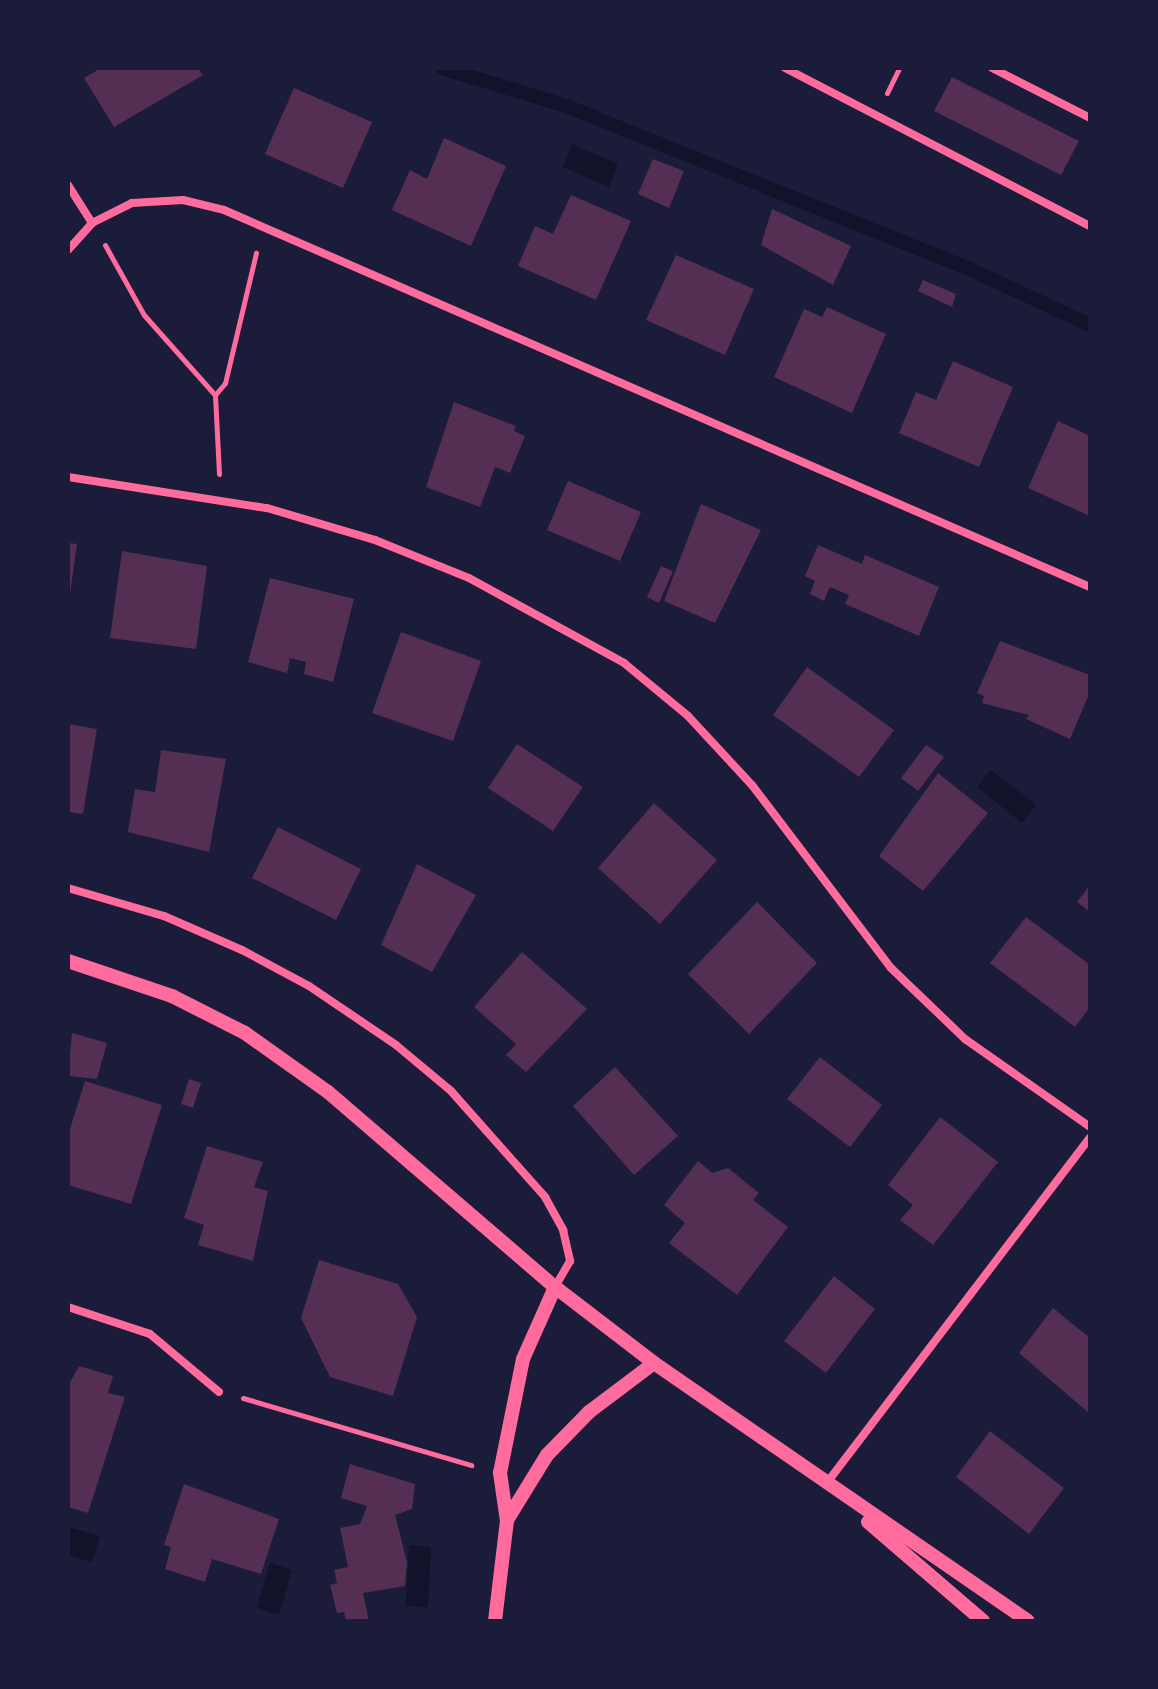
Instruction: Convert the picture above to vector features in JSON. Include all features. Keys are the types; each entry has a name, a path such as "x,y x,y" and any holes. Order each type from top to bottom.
{"street":[{"path":"785,68 1090,226"},
{"path":"992,68 1090,118"},
{"path":"68,185 92,223"},
{"path":"68,250 92,223 132,203 158,198 211,206 265,226 1090,587"},
{"path":"68,477 267,508 375,540 469,578 624,663 688,716 752,785 891,968 965,1039 1090,1127"},
{"path":"68,888 164,916 309,986 396,1045 451,1091 545,1197 563,1230 570,1261 523,1359 500,1473 507,1521 495,1621"},
{"path":"68,961 172,996 245,1033 328,1092 555,1287 654,1363 825,1485 1028,1621"},
{"path":"825,1485 1090,1138"},
{"path":"68,1307 150,1334 219,1392"},
{"path":"507,1521 547,1455 589,1412 654,1363"},
{"path":"825,1485 983,1621"}],"path":[{"path":"92,223 144,315 215,395 219,500"},
{"path":"215,395 225,383 245,287 265,226"},
{"path":"219,1392 458,1461"}],"shaded area":[{"path":"572,144 618,164 609,187 563,167"},
{"path":"991,770 1036,805 1022,823 977,787"},
{"path":"68,1527 100,1536 92,1562 68,1555"},
{"path":"409,1545 431,1547 428,1607 406,1606"},
{"path":"270,1563 292,1570 279,1615 257,1608"}],"building":[{"path":"101,68 198,68 203,75 114,127 84,78"},
{"path":"952,77 1079,141 1061,175 934,111"},
{"path":"294,88 372,122 343,188 265,154"},
{"path":"444,138 506,166 471,246 392,210 410,170 427,179"},
{"path":"653,159 684,171 669,208 638,194"},
{"path":"571,195 631,221 596,300 518,266 535,226 553,234"},
{"path":"772,209 851,246 833,285 761,245"},
{"path":"676,255 754,289 725,355 646,320"},
{"path":"923,280 956,294 952,307 918,291"},
{"path":"827,307 886,334 852,413 774,377 804,309 822,317"},
{"path":"953,361 1013,387 979,467 899,433 916,392 936,400"},
{"path":"454,402 516,426 514,431 525,436 510,473 495,467 480,507 426,487"},
{"path":"1058,421 1090,436 1090,516 1028,488"},
{"path":"568,481 641,512 620,561 547,530"},
{"path":"701,504 761,530 715,623 664,601"},
{"path":"68,543 77,544 70,594 68,594"},
{"path":"818,545 862,564 865,555 939,587 919,636 845,604 849,595 830,587 824,601 810,594 815,581 805,576"},
{"path":"122,551 207,566 196,649 110,638"},
{"path":"661,566 673,571 659,603 647,597"},
{"path":"270,578 354,599 333,682 304,674 306,662 290,658 287,673 248,662"},
{"path":"401,632 481,661 453,741 372,713"},
{"path":"1000,641 1090,675 1090,692 1070,739 1026,719 1029,715 982,703 984,696 977,693"},
{"path":"807,667 894,730 859,777 773,715"},
{"path":"68,724 97,729 83,814 68,812"},
{"path":"517,744 583,787 553,831 488,788"},
{"path":"926,745 944,757 918,791 901,778"},
{"path":"161,750 226,759 209,852 128,832 135,789 155,792"},
{"path":"938,773 988,813 923,891 879,856"},
{"path":"654,803 717,860 660,924 598,868"},
{"path":"278,827 361,869 336,920 252,878"},
{"path":"417,864 476,895 432,972 381,945"},
{"path":"1090,885 1090,912 1077,902"},
{"path":"757,902 817,963 749,1034 688,974"},
{"path":"1026,917 1090,965 1090,1007 1075,1027 990,963"},
{"path":"522,952 587,1009 526,1072 506,1055 516,1044 474,1007"},
{"path":"72,1033 107,1043 97,1079 68,1076"},
{"path":"820,1057 882,1105 850,1147 787,1099"},
{"path":"615,1067 678,1136 634,1175 573,1106"},
{"path":"189,1079 201,1083 193,1108 181,1104"},
{"path":"85,1081 162,1105 131,1204 68,1185 68,1135"},
{"path":"940,1117 998,1162 933,1245 900,1220 913,1205 888,1185"},
{"path":"207,1146 263,1162 254,1187 268,1191 253,1261 198,1245 204,1225 184,1218"},
{"path":"698,1161 712,1173 728,1168 759,1193 753,1200 788,1227 737,1295 669,1243 685,1223 664,1205"},
{"path":"319,1260 398,1284 417,1317 393,1396 330,1377 301,1318"},
{"path":"834,1276 875,1309 826,1373 784,1341"},
{"path":"1053,1308 1090,1338 1090,1414 1019,1353"},
{"path":"79,1366 113,1376 108,1393 125,1397 88,1513 68,1507 68,1386"},
{"path":"990,1431 1064,1488 1029,1534 956,1477"},
{"path":"350,1464 415,1484 412,1509 395,1515 407,1562 405,1586 363,1593 369,1621 346,1621 344,1612 337,1613 330,1585 337,1583 334,1570 348,1567 340,1528 360,1524 367,1506 341,1498"},
{"path":"184,1484 279,1519 261,1574 212,1559 205,1582 165,1569 171,1547 164,1545"}],"waterway":[{"path":"442,68 566,106 974,271 1090,325"}]}
